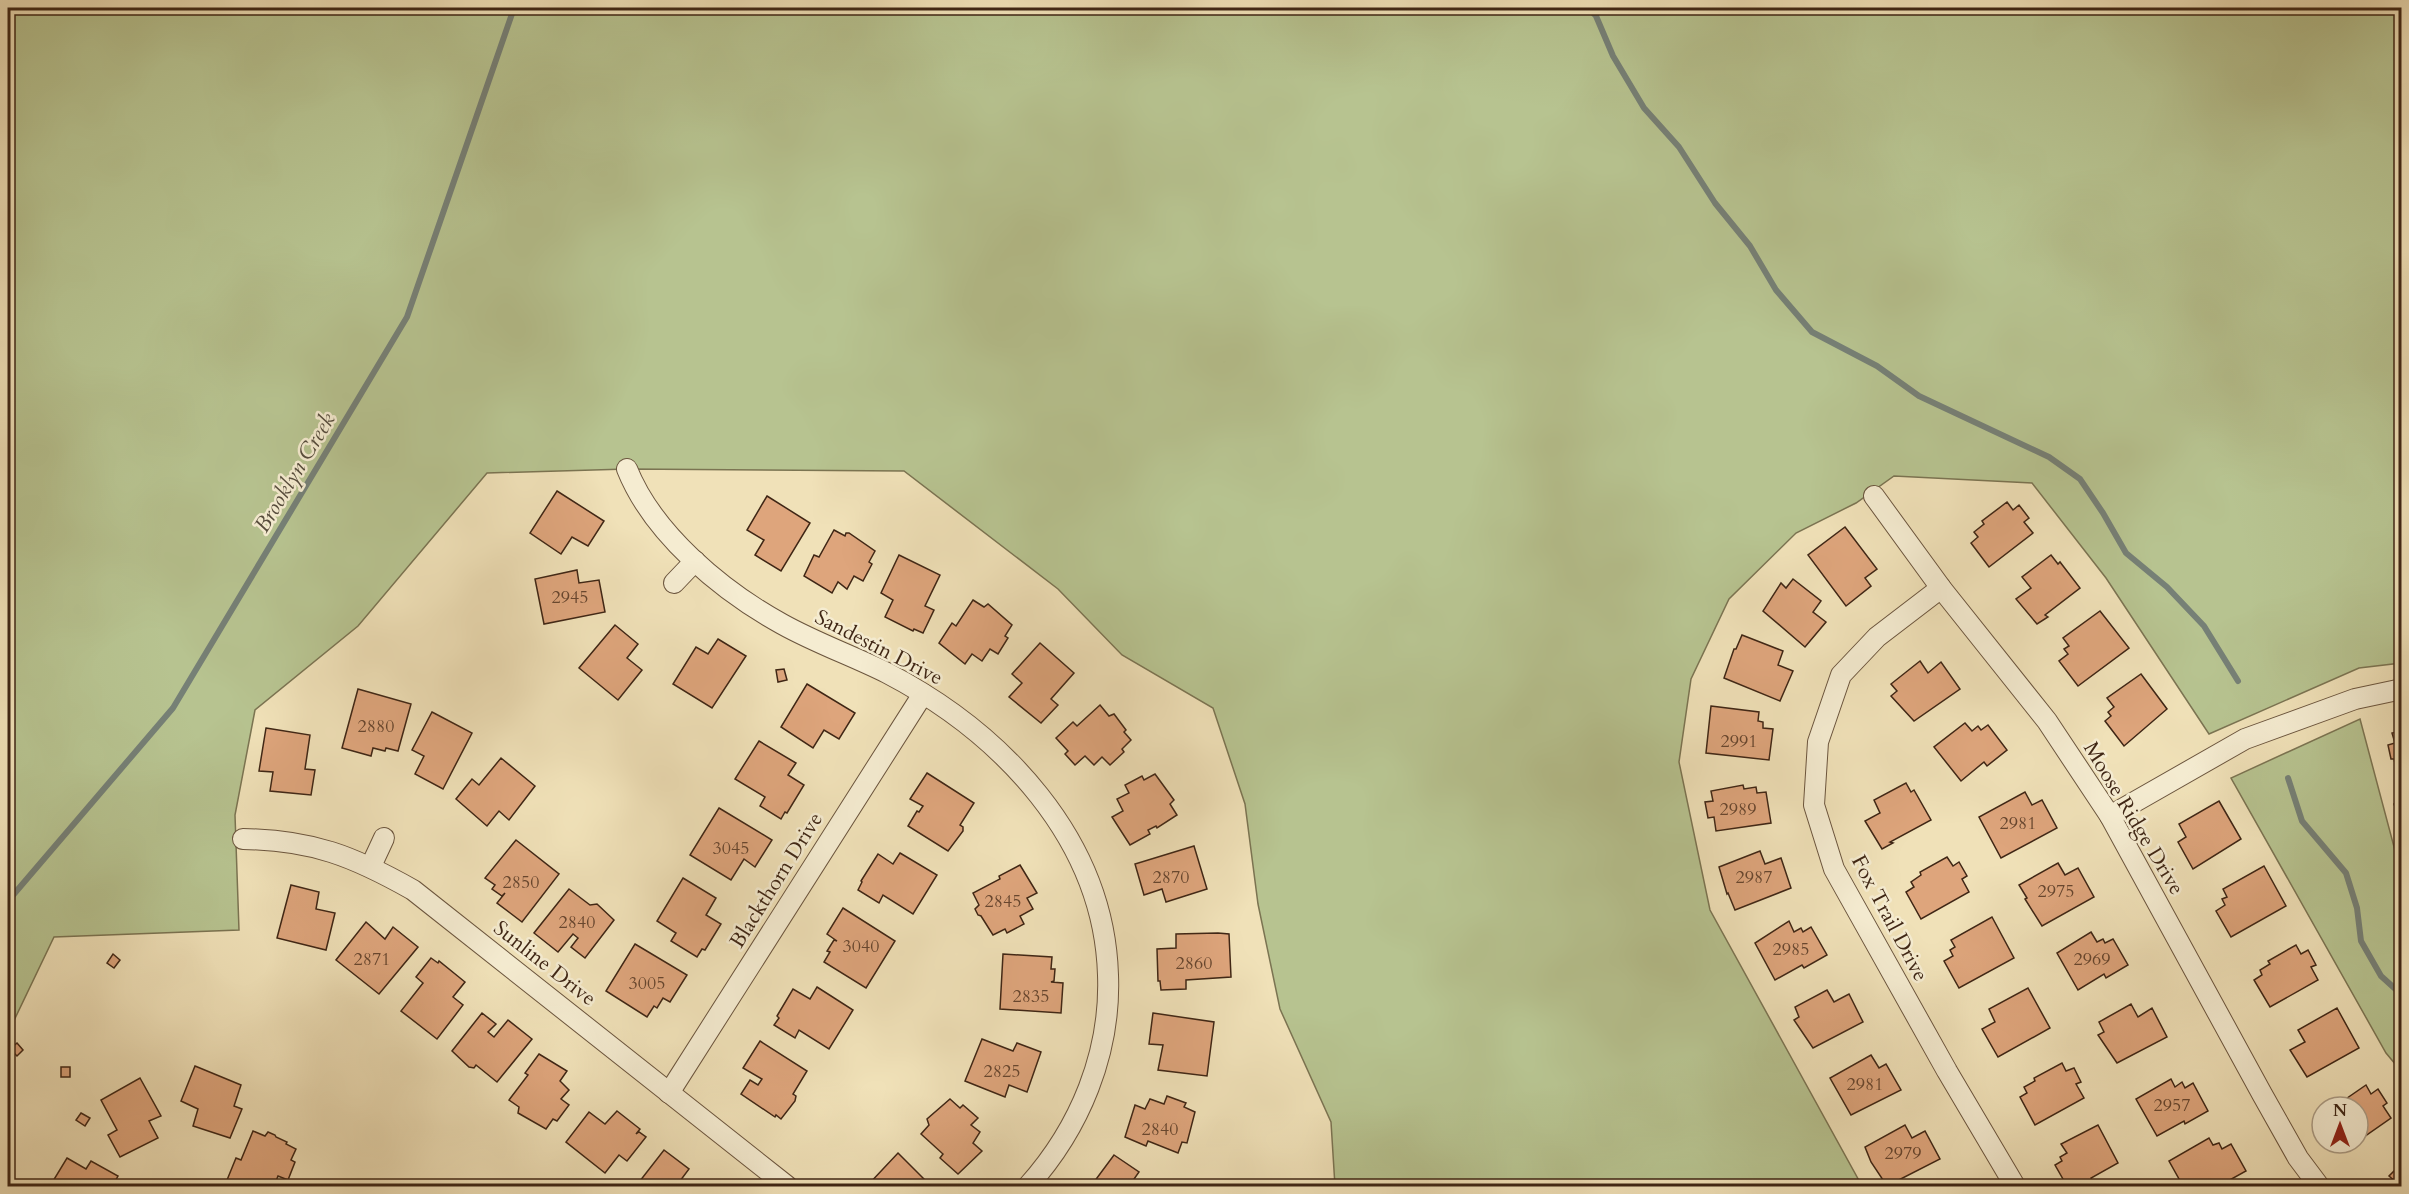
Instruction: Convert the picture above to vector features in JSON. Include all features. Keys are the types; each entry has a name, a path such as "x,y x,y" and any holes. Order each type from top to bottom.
{"street":[{"name":"Sandestin Drive","path":"627,469 636,491 650,510 695,561 736,595 781,623 886,673 955,715 1024,777 1051,810 1073,843 1088,876 1101,914 1108,954 1109,994 1105,1034 1095,1074 1082,1107 1062,1142 1028,1186"},
{"name":"Moose Ridge Drive","path":"1874,496 1941,588 2047,721 2110,816 2298,1158 2319,1186"},
{"path":"674,583 695,561"},
{"name":"Fox Trail Drive","path":"1941,588 1876,637 1841,675 1818,742 1814,805 1834,869 1947,1071 2015,1186"},
{"path":"2110,816 2245,739 2355,699 2402,689"},
{"name":"Blackthorn Drive","path":"669,1093 923,694"},
{"path":"371,866 384,838"},
{"name":"Sunline Drive","path":"243,839 304,844 338,853 371,866 413,890 787,1186"}],"green space":[{"path":"8,8 2401,8 2401,663 2359,668 2209,734 2106,578 2032,483 1894,476 1856,503 1796,533 1729,599 1691,679 1679,762 1710,910 1862,1186 1335,1186 1331,1122 1280,1009 1258,904 1245,804 1213,708 1122,655 1058,589 904,471 627,469 487,473 358,626 255,710 235,815 239,930 54,937 8,1033"},
{"path":"2360,719 2401,873 2401,1071 2386,1053 2231,778"}],"building":[{"path":"557,491 604,521 588,546 572,537 561,554 530,533"},
{"path":"767,496 810,523 781,571 755,555 764,540 747,530"},
{"path":"2007,502 2013,510 2019,505 2029,518 2024,522 2033,533 1989,567 1971,543 1978,537 1974,532 1984,524 1982,521"},
{"path":"1845,527 1877,569 1865,578 1871,586 1846,606 1808,555"},
{"path":"834,530 845,536 849,533 875,551 869,562 872,564 863,581 854,576 847,589 838,582 832,593 804,576 814,555 819,557"},
{"path":"899,555 940,575 925,606 934,610 923,633 914,629 913,631 885,617 893,600 881,593"},
{"path":"2051,555 2058,564 2060,562 2080,588 2037,624 2016,599 2031,588 2022,577"},
{"path":"577,570 579,583 599,580 605,612 544,624 535,579"},
{"path":"1793,579 1821,601 1813,612 1826,622 1805,647 1763,611 1781,583 1786,588"},
{"path":"973,600 984,607 988,604 1012,625 1005,636 1008,638 998,654 990,649 982,661 972,654 965,664 939,643 952,623 956,626"},
{"path":"2100,611 2129,648 2078,686 2059,661 2068,654 2064,649 2069,646 2063,638"},
{"path":"615,625 638,644 627,658 642,670 618,700 579,668"},
{"path":"1742,635 1783,651 1778,665 1793,671 1780,701 1724,678 1734,649"},
{"path":"718,639 746,656 712,708 673,684 696,647 708,654"},
{"path":"1040,643 1074,673 1051,699 1058,705 1041,723 1009,697 1022,683 1012,674"},
{"path":"1920,661 1928,673 1941,662 1960,689 1914,721 1891,696 1897,691 1891,684"},
{"path":"784,669 787,680 778,682 776,670"},
{"path":"2141,674 2167,709 2124,746 2105,721 2111,716 2108,712 2114,707 2107,698"},
{"path":"807,684 855,713 839,739 824,730 813,748 781,727"},
{"path":"358,689 411,704 398,751 373,748 371,756 342,748"},
{"path":"1100,705 1109,716 1114,714 1131,740 1122,749 1124,752 1110,765 1102,757 1094,765 1085,756 1075,765 1065,754 1068,751 1056,738 1073,722 1077,726"},
{"path":"1711,706 1759,712 1758,721 1763,722 1763,728 1773,729 1769,760 1706,753"},
{"path":"432,712 472,733 443,789 415,774 424,756 412,750"},
{"path":"1965,723 1972,731 1978,726 1981,730 1988,725 2007,750 1987,766 1984,762 1961,781 1934,747"},
{"path":"266,728 310,735 305,769 315,770 311,795 270,791 273,772 259,771"},
{"path":"2402,731 2402,776 2398,777 2388,745 2395,743 2392,733"},
{"path":"759,741 796,763 788,775 804,785 781,819 760,806 765,797 735,779"},
{"path":"501,758 535,786 509,820 499,811 487,826 456,799 472,779 479,785"},
{"path":"927,773 974,803 960,825 963,831 948,851 908,826 923,806 910,799"},
{"path":"1155,774 1174,800 1170,804 1177,815 1157,828 1156,826 1148,830 1150,834 1130,845 1112,817 1123,811 1117,799 1129,793 1125,785 1142,776 1144,780"},
{"path":"1906,783 1911,792 1914,790 1931,820 1890,842 1893,843 1882,849 1865,821 1880,813 1874,800"},
{"path":"1743,785 1744,789 1756,787 1757,793 1766,792 1771,823 1716,831 1714,817 1708,818 1705,802 1713,801 1711,791"},
{"path":"2025,792 2032,805 2042,800 2057,828 2001,858 1979,817"},
{"path":"2219,801 2241,839 2193,869 2178,842 2186,837 2179,824"},
{"path":"2402,802 2402,827 2394,804"},
{"path":"719,808 772,840 755,867 744,859 731,880 690,855"},
{"path":"516,840 559,874 522,922 497,903 505,893 502,896 492,889 495,885 485,878"},
{"path":"1194,846 1207,889 1166,902 1162,889 1144,895 1135,864"},
{"path":"1760,851 1765,864 1781,858 1791,888 1735,910 1727,894 1719,867"},
{"path":"900,853 937,875 913,914 883,895 879,903 858,890 878,854 893,864"},
{"path":"1947,857 1953,866 1959,862 1967,876 1962,879 1969,892 1921,919 1906,892 1914,887 1911,882 1921,875 1920,872"},
{"path":"2058,863 2065,875 2078,868 2094,897 2042,926 2019,885"},
{"path":"1020,865 1037,893 1027,898 1033,909 1020,916 1024,924 1007,933 1005,929 993,935 975,909 979,905 973,893"},
{"path":"2264,866 2286,906 2231,937 2216,911 2225,905 2222,899 2227,897 2223,889"},
{"path":"683,878 716,898 706,915 721,924 705,950 702,949 697,957 671,941 676,933 657,921"},
{"path":"291,885 319,892 316,909 335,913 326,950 277,938"},
{"path":"569,889 590,905 597,904 614,920 585,958 571,947 578,938 573,934 558,952 534,933"},
{"path":"843,908 895,941 866,988 824,962 830,952 827,951 834,940 837,941 827,934"},
{"path":"1992,917 2014,958 1959,988 1944,961 1953,956 1950,950 1955,947 1951,940"},
{"path":"1789,921 1794,932 1801,928 1803,932 1811,927 1827,955 1804,968 1802,965 1775,980 1755,943"},
{"path":"366,922 385,939 393,927 418,947 379,994 336,960"},
{"path":"2091,932 2097,942 2103,939 2105,943 2113,939 2128,965 2106,978 2104,974 2078,990 2057,953"},
{"path":"1176,934 1229,934 1231,977 1186,980 1186,989 1161,990 1160,981 1158,981 1157,949 1176,948"},
{"path":"635,944 687,975 670,1002 663,998 657,1008 654,1006 647,1017 606,991"},
{"path":"2296,945 2301,954 2308,950 2316,965 2311,967 2318,980 2270,1007 2254,980 2262,975 2260,970 2270,964 2268,961"},
{"path":"113,954 120,960 114,968 107,963"},
{"path":"1003,954 1052,957 1051,969 1055,969 1054,981 1051,982 1063,983 1061,1013 1000,1009"},
{"path":"431,958 438,963 439,961 465,982 453,997 463,1005 437,1039 401,1011 423,983 416,977"},
{"path":"817,987 853,1010 829,1049 799,1030 795,1038 774,1025 793,989 810,999"},
{"path":"2028,988 2050,1028 1998,1057 1982,1029 1995,1022 1989,1009"},
{"path":"1827,990 1834,1002 1849,994 1863,1022 1813,1048 1794,1020 1799,1017 1795,1007"},
{"path":"2131,1004 2138,1017 2152,1008 2167,1037 2117,1063 2098,1035 2104,1032 2099,1022"},
{"path":"2337,1008 2359,1048 2307,1077 2290,1050 2305,1042 2298,1030"},
{"path":"482,1013 496,1024 488,1032 494,1037 508,1020 532,1039 497,1082 476,1065 474,1068 469,1067 452,1051"},
{"path":"1153,1013 1214,1022 1207,1076 1158,1070 1163,1045 1149,1044"},
{"path":"982,1039 1013,1051 1017,1043 1041,1052 1027,1092 1009,1085 1005,1097 965,1081"},
{"path":"760,1041 807,1071 793,1094 796,1096 795,1101 781,1119 741,1094 750,1080 758,1085 762,1079 743,1068"},
{"path":"17,1043 23,1050 17,1056 10,1049"},
{"path":"539,1054 567,1071 560,1081 569,1090 561,1099 569,1105 557,1121 553,1119 546,1129 518,1113 519,1107 509,1100 528,1075 525,1073"},
{"path":"1871,1055 1879,1068 1886,1064 1901,1090 1851,1115 1830,1078"},
{"path":"2062,1063 2066,1071 2074,1068 2081,1082 2076,1084 2084,1098 2035,1125 2020,1097 2027,1093 2024,1087 2035,1081 2034,1078"},
{"path":"195,1066 241,1085 234,1106 242,1109 230,1138 193,1126 198,1109 181,1101"},
{"path":"61,1067 70,1067 70,1077 61,1077"},
{"path":"140,1078 161,1116 149,1121 158,1138 120,1157 108,1135 117,1130 101,1100"},
{"path":"2171,1079 2175,1087 2182,1082 2185,1088 2193,1083 2208,1111 2157,1136 2136,1099"},
{"path":"2366,1085 2371,1094 2378,1089 2387,1103 2383,1106 2391,1118 2370,1133 2370,1095 2352,1095"},
{"path":"1167,1096 1186,1103 1184,1107 1195,1112 1187,1143 1182,1142 1178,1153 1148,1141 1146,1146 1125,1137 1135,1105 1145,1109 1150,1099 1164,1104"},
{"path":"950,1099 960,1108 963,1105 978,1118 971,1125 980,1132 973,1143 982,1151 958,1174 940,1158 943,1154 921,1134 929,1125 927,1119"},
{"path":"617,1111 640,1129 636,1134 639,1132 646,1137 627,1161 619,1155 605,1173 566,1142 589,1112 605,1124"},
{"path":"81,1113 90,1118 85,1126 76,1120"},
{"path":"1905,1125 1912,1138 1925,1131 1940,1159 1887,1186 1871,1162 1865,1147"},
{"path":"2098,1125 2118,1163 2081,1186 2067,1186 2055,1165 2062,1161 2060,1157 2067,1153 2061,1144"},
{"path":"253,1131 265,1136 268,1132 296,1149 291,1160 295,1162 288,1180 278,1176 274,1186 266,1183 260,1186 243,1186 227,1180 236,1158 241,1160"},
{"path":"2209,1138 2213,1145 2219,1143 2222,1149 2231,1144 2246,1171 2219,1186 2183,1186 2169,1161"},
{"path":"664,1150 689,1169 680,1181 691,1186 636,1186"},
{"path":"898,1153 927,1182 932,1186 867,1186"},
{"path":"1114,1155 1139,1172 1134,1179 1145,1186 1091,1186"},
{"path":"67,1158 86,1169 91,1161 118,1176 113,1185 115,1186 50,1186"},
{"path":"2402,1163 2402,1186 2393,1186 2397,1183 2389,1176"}],"waterway":[{"name":"Brooklyn Creek","path":"8,901 173,708 407,317 514,8"},
{"path":"1588,8 1596,16 1613,56 1644,108 1679,147 1715,203 1750,246 1776,290 1812,332 1877,366 1919,396 2049,457 2080,479 2126,553 2167,587 2204,626 2238,681"},
{"path":"2288,778 2302,821 2346,873 2357,908 2361,941 2381,976 2402,995"}]}
